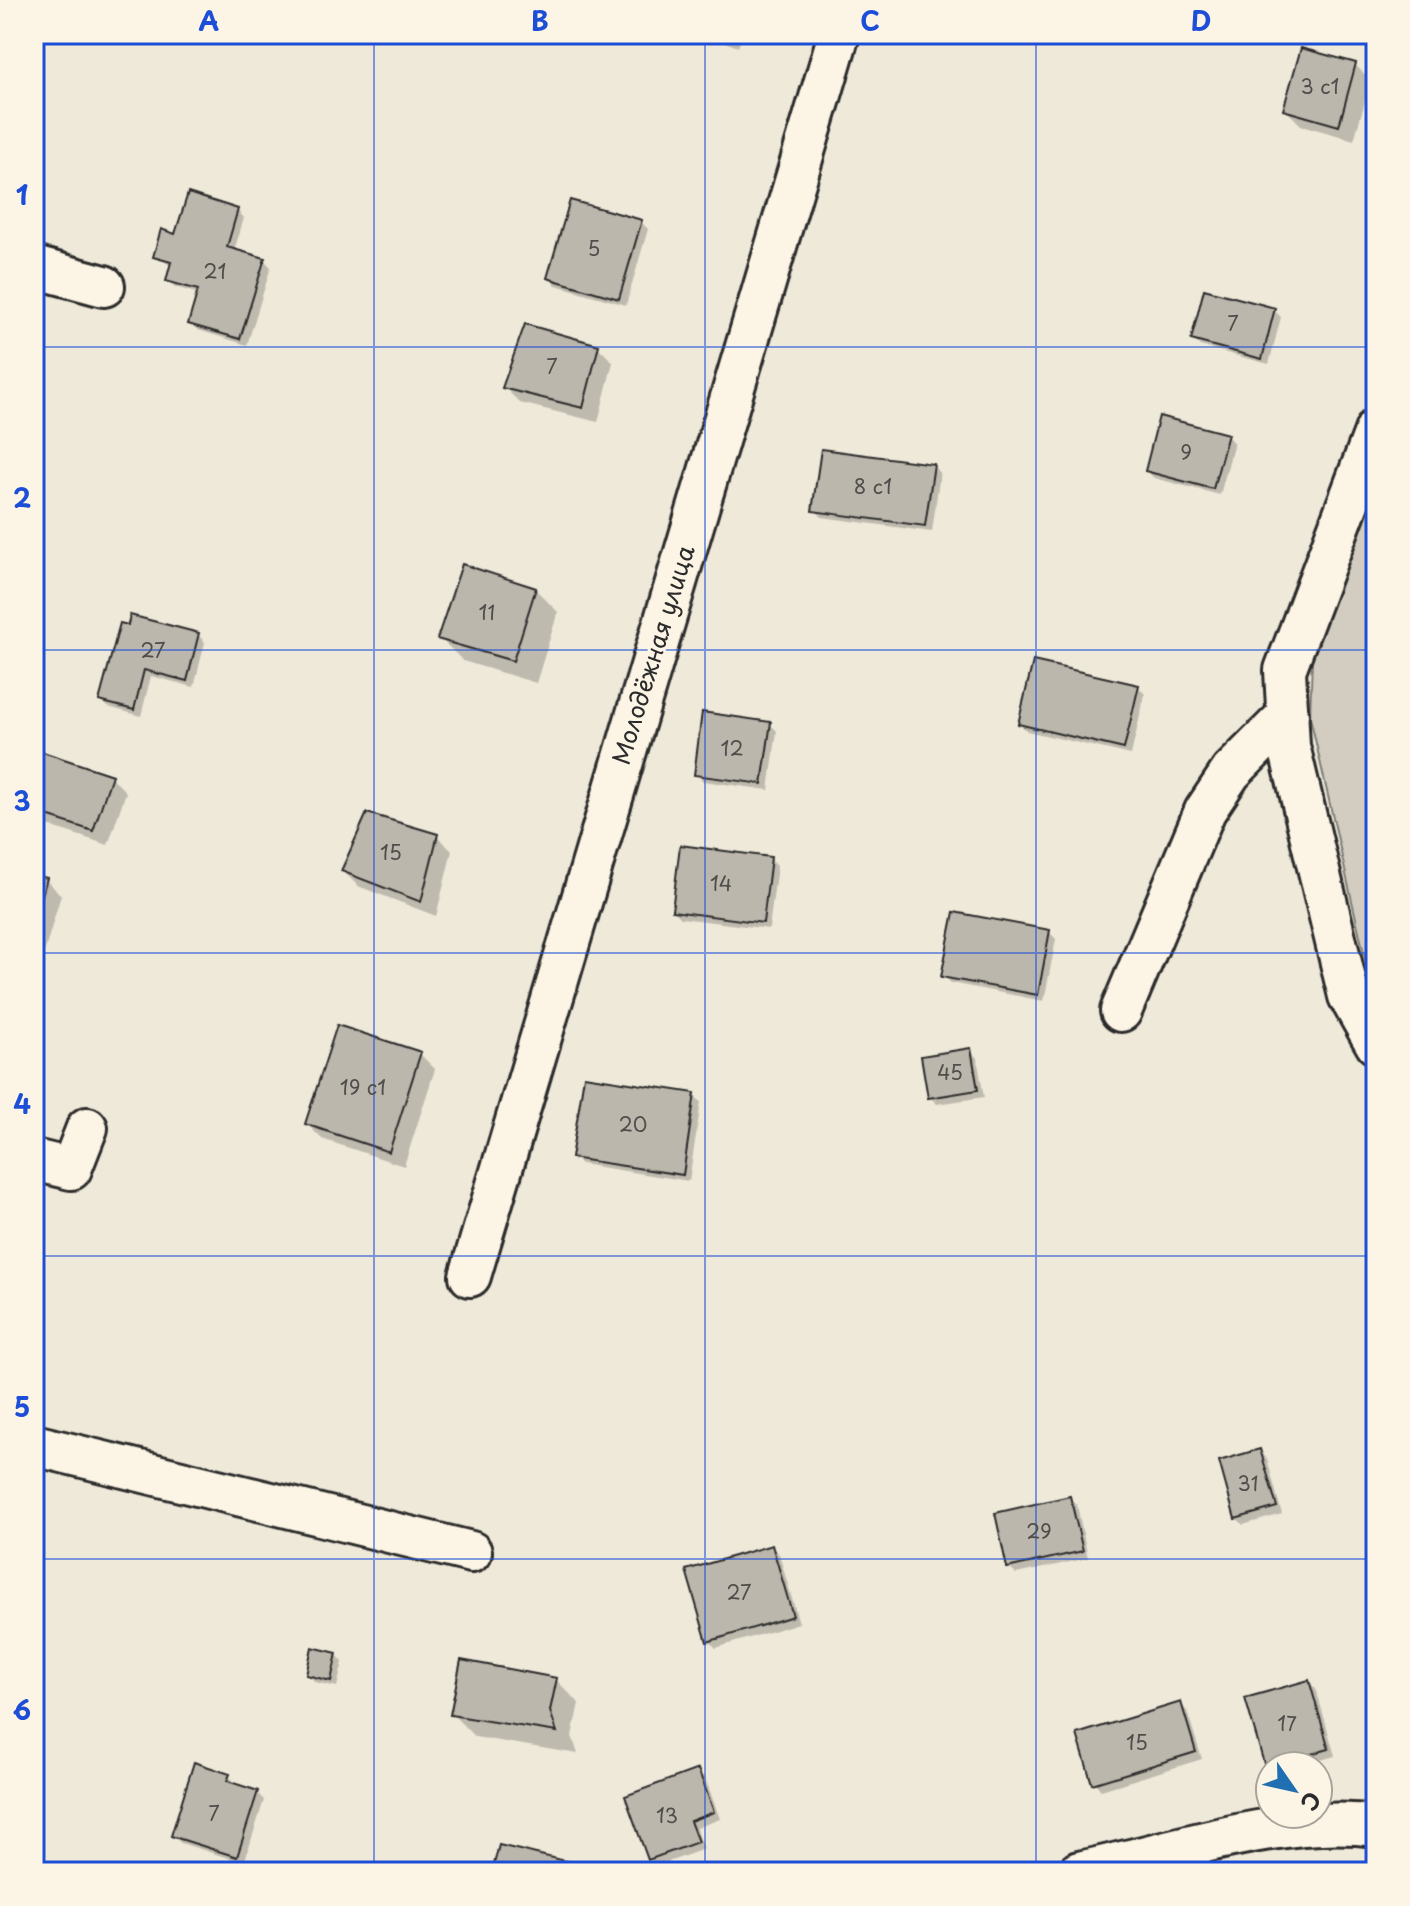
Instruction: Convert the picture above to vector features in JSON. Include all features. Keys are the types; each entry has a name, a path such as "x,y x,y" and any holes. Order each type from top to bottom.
{"street":[{"name":"Молодёжная улица","path":"470,1276 839,34"},
{"path":"34,267 104,286"},
{"path":"1376,429 1285,670 1289,746 1349,996 1376,1044"},
{"path":"1121,1011 1205,811 1231,772 1288,715"},
{"path":"34,1160 71,1169 87,1128"},
{"path":"34,1445 471,1552"},
{"path":"1079,1872 1249,1833 1346,1822 1376,1826"}],"shaded area":[{"path":"1376,474 1376,1006 1310,717 1312,659 1337,571"}],"building":[{"path":"1301,48 1356,63 1339,126 1283,110"},
{"path":"188,193 238,209 227,247 265,258 240,339 188,324 198,290 166,281 171,262 153,257 161,229 175,234"},
{"path":"570,200 642,220 619,299 547,278"},
{"path":"1204,289 1275,308 1262,359 1191,340"},
{"path":"525,324 599,345 583,408 502,388"},
{"path":"1159,416 1228,434 1213,489 1145,471"},
{"path":"821,449 934,464 925,526 812,511"},
{"path":"462,564 536,588 513,661 437,639"},
{"path":"130,615 199,633 187,681 144,670 134,710 99,701 120,623 128,625"},
{"path":"1033,661 1139,685 1124,749 1018,724"},
{"path":"702,712 771,722 762,784 694,775"},
{"path":"34,749 112,775 93,831 34,812"},
{"path":"367,813 438,834 421,902 341,871"},
{"path":"680,845 771,857 763,923 672,911"},
{"path":"34,875 47,878 34,923"},
{"path":"954,912 1050,930 1038,995 941,977"},
{"path":"337,1025 421,1052 389,1152 305,1124"},
{"path":"971,1048 978,1090 928,1098 921,1056"},
{"path":"584,1076 695,1093 683,1175 571,1158"},
{"path":"1260,1449 1277,1507 1235,1519 1219,1461"},
{"path":"1070,1496 1083,1551 1007,1568 995,1513"},
{"path":"772,1545 793,1616 707,1642 686,1570"},
{"path":"312,1647 337,1653 331,1681 306,1675"},
{"path":"461,1660 557,1678 550,1711 557,1732 450,1715"},
{"path":"1309,1680 1329,1749 1260,1750 1245,1698"},
{"path":"1181,1702 1196,1752 1092,1784 1077,1734"},
{"path":"194,1762 230,1774 227,1781 258,1791 237,1857 171,1836"},
{"path":"698,1769 714,1812 690,1821 698,1842 648,1860 625,1796"},
{"path":"499,1845 569,1862 566,1872 492,1872"}]}
